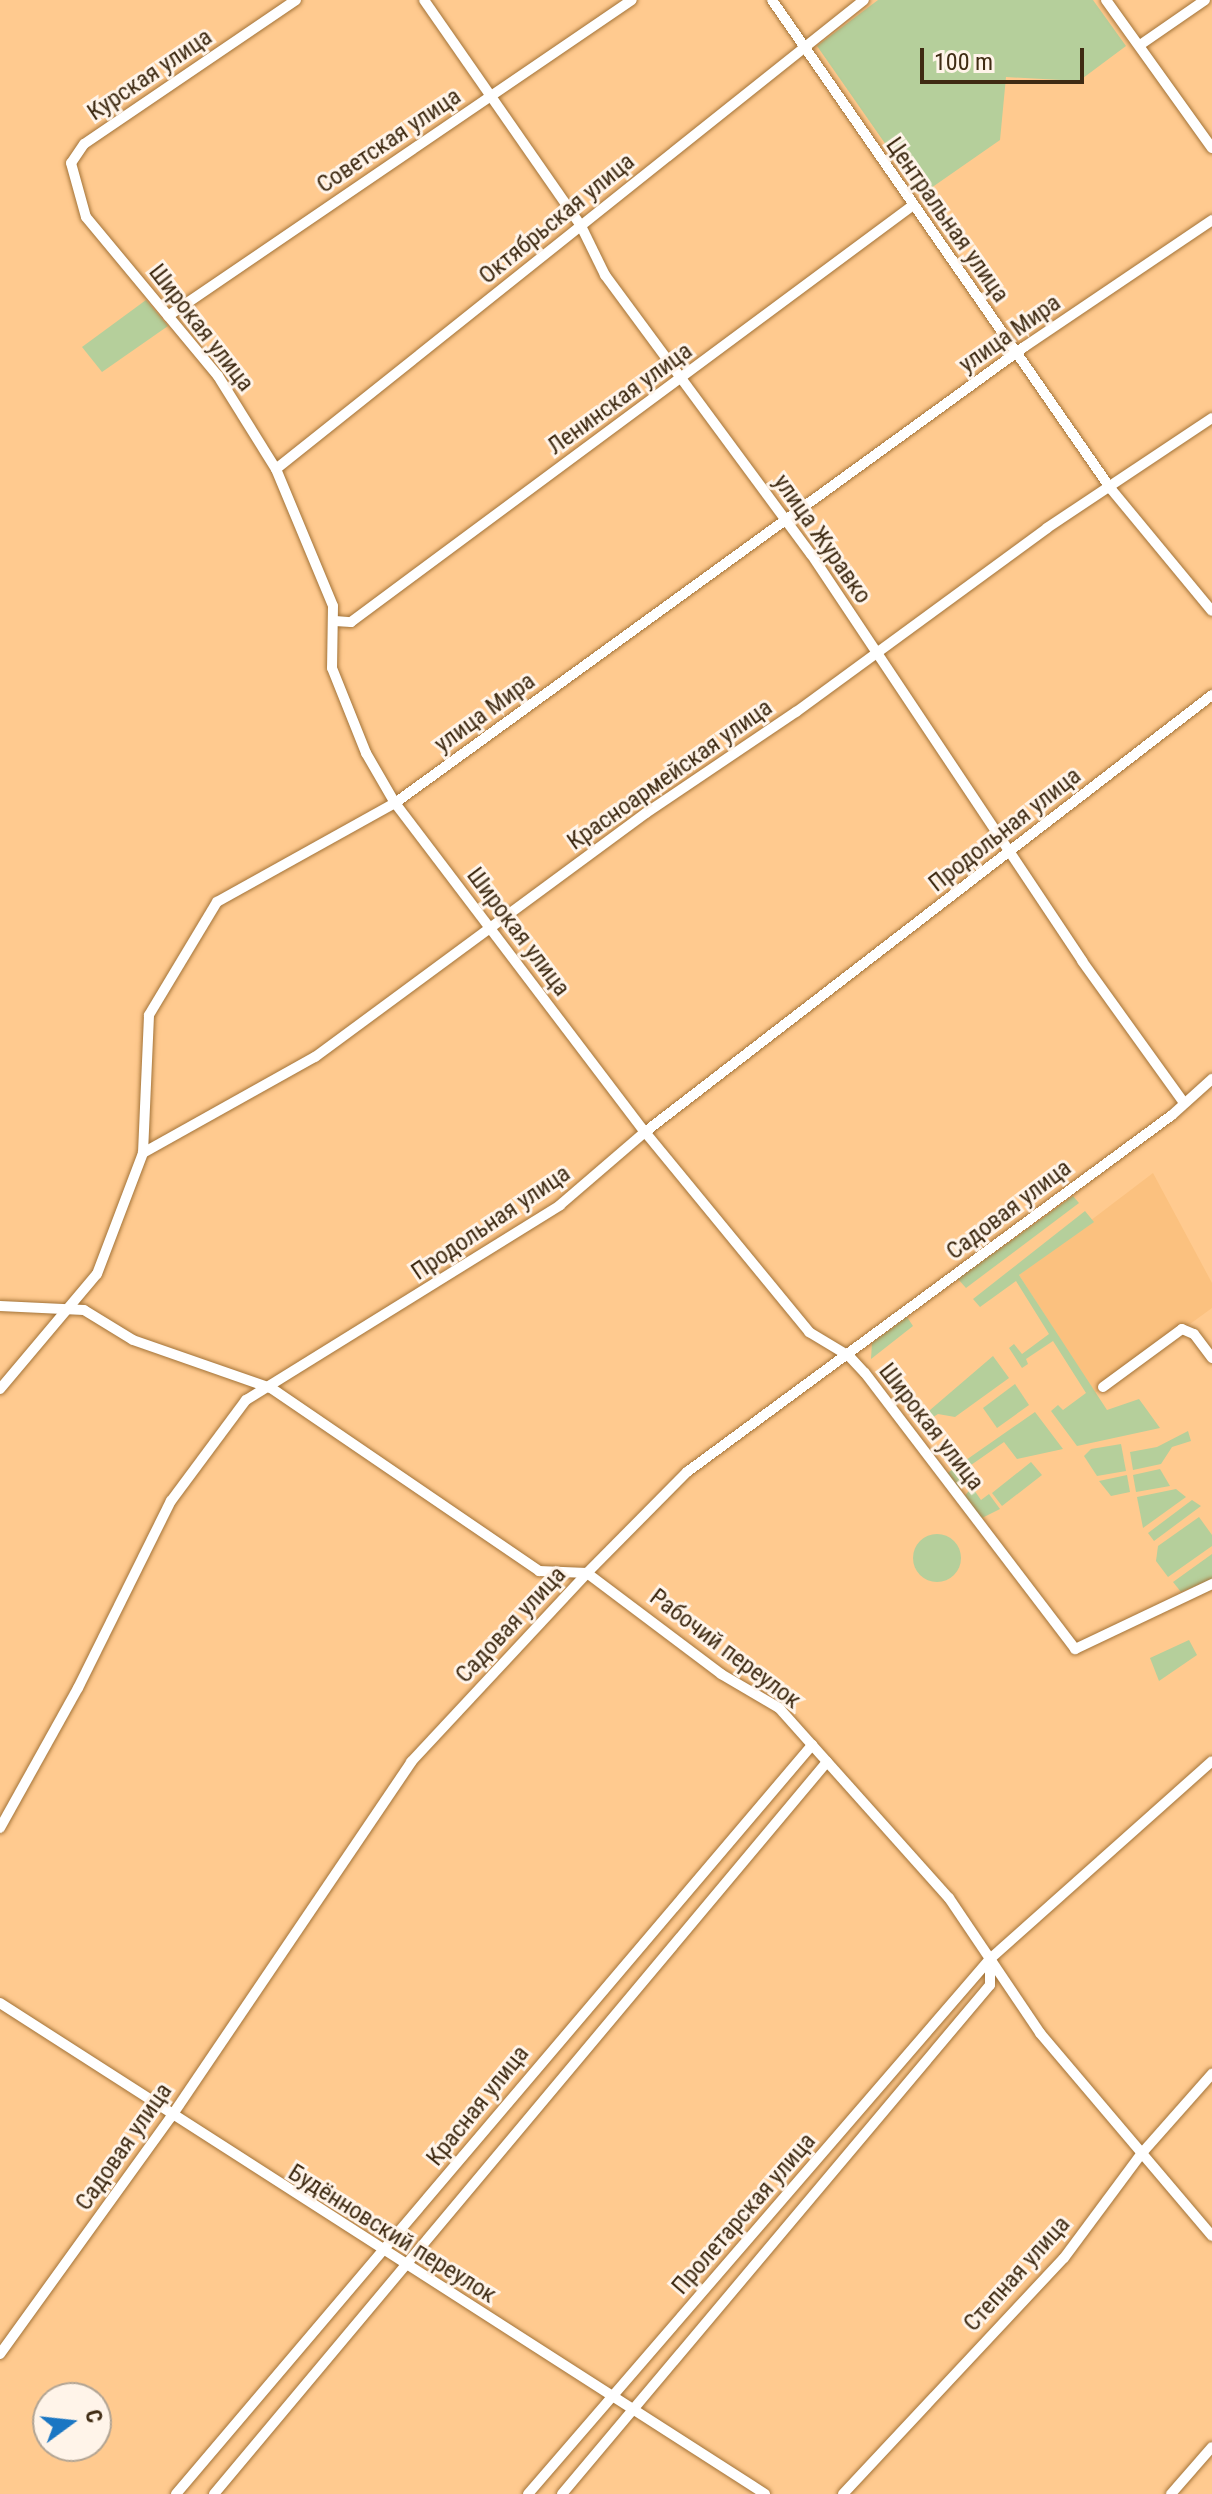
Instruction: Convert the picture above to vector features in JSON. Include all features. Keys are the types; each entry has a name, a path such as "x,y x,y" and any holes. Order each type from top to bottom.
{"street":[{"name":"Курская улица","path":"71,163 84,144 296,0"},
{"name":"улица Журавко","path":"424,0 493,94 581,226 605,275 785,521 1184,1103"},
{"name":"Советская улица","path":"168,316 632,0"},
{"name":"Центральная улица","path":"772,0 1111,489 1212,611"},
{"name":"Октябрьская улица","path":"276,469 864,0"},
{"path":"1106,0 1212,148"},
{"path":"1140,45 1205,0"},
{"name":"Широкая улица","path":"71,163 86,217 218,376 276,469 331,597 335,621 332,668 346,710 395,803 645,1132 809,1332 849,1356 1075,1649 1212,1584"},
{"name":"Ленинская улица","path":"334,640 351,622 912,206"},
{"name":"улица Мира","path":"0,1389 65,1308 97,1274 143,1153 149,1015 217,902 395,803 1014,353 1212,220"},
{"name":"Красноармейская улица","path":"143,1153 315,1057 489,928 877,653 1047,528 1111,489 1212,418"},
{"path":"335,621 351,622"},
{"name":"Продольная улица","path":"0,1828 78,1688 171,1501 246,1400 271,1388 560,1205 645,1132 1212,695"},
{"name":"Садовая улица","path":"0,2354 171,2117 411,1762 587,1573 687,1472 825,1366 849,1356 1212,1079"},
{"path":"3,1306 84,1310 133,1340 271,1388 539,1571 587,1573"},
{"path":"1103,1387 1182,1329 1194,1334 1212,1358"},
{"name":"Рабочий переулок","path":"587,1573 721,1674 779,1708 949,1898 1040,2033 1212,2236"},
{"name":"Красная улица","path":"176,2494 383,2252 589,2002 812,1745"},
{"name":"Пролетарская улица","path":"528,2494 990,1959 1212,1761"},
{"name":"Красная улица","path":"214,2494 827,1762"},
{"name":"Пролетарская улица","path":"562,2494 990,1985 990,1959"},
{"name":"Будённовский переулок","path":"0,2003 171,2117 765,2494"},
{"name":"Степная улица","path":"843,2494 1064,2258 1142,2153 1212,2074"},
{"path":"1171,2494 1212,2447"}],"shaded area":[{"path":"1153,1173 1212,1283 1212,1308 1095,1393 1019,1275"}],"green space":[{"path":"878,0 1093,0 1126,46 1079,81 1006,77 1000,140 921,195 817,46"},
{"path":"146,300 168,326 102,372 82,347"},
{"path":"1073,1196 1079,1203 966,1288 958,1279"},
{"path":"1085,1211 1094,1222 1019,1275 1107,1410 1139,1399 1160,1428 1077,1446 1051,1411 1058,1405 1063,1410 1086,1393 1053,1341 1026,1359 1028,1364 1022,1368 1009,1348 1014,1344 1022,1354 1049,1334 1016,1281 980,1307 973,1299"},
{"path":"907,1317 913,1326 871,1359 872,1343"},
{"path":"993,1356 1009,1378 955,1417 938,1414 927,1421 923,1416"},
{"path":"1015,1384 1029,1405 997,1428 983,1408"},
{"path":"1035,1412 1063,1449 1017,1459 1004,1442 961,1472 969,1484 957,1489 946,1474"},
{"path":"1188,1431 1191,1441 1172,1447 1161,1464 1133,1470 1130,1452 1157,1447"},
{"path":"1121,1444 1126,1471 1097,1476 1084,1456 1091,1449"},
{"path":"1031,1462 1042,1475 1002,1506 992,1493"},
{"path":"1160,1469 1170,1486 1136,1492 1133,1475"},
{"path":"1127,1475 1130,1492 1111,1496 1099,1481"},
{"path":"972,1487 981,1500 989,1494 1000,1509 980,1519 963,1498"},
{"path":"1176,1489 1186,1497 1143,1528 1137,1497"},
{"path":"1192,1500 1201,1506 1154,1541 1148,1533"},
{"path":"1199,1517 1212,1535 1212,1546 1168,1577 1156,1561 1158,1546"},
{"path":"937,1534 954,1541 961,1558 954,1575 937,1582 920,1575 913,1558 920,1541"},
{"path":"1212,1554 1212,1579 1181,1592 1173,1582"},
{"path":"1189,1640 1197,1655 1159,1681 1150,1658"}]}
